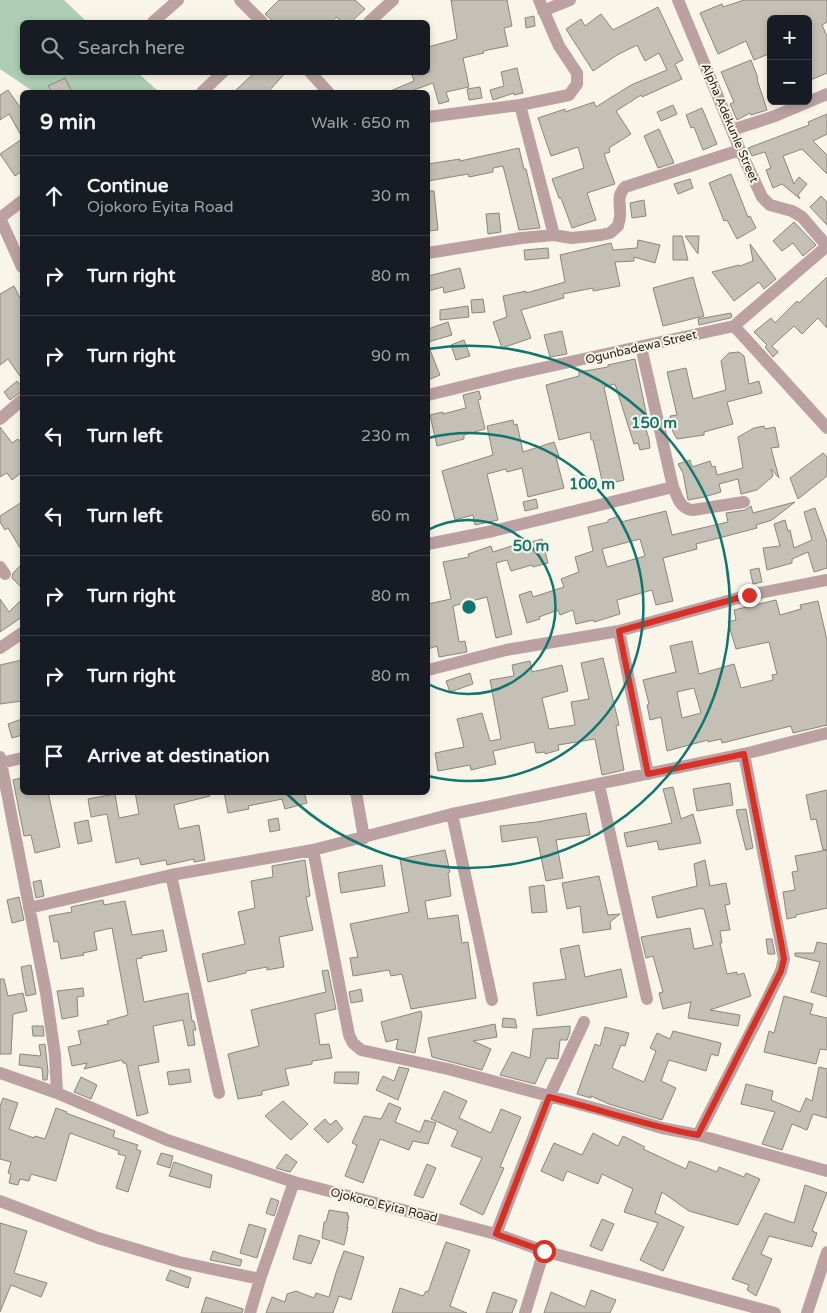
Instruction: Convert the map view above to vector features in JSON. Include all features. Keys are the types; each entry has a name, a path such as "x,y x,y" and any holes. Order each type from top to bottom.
{"street":[{"path":"155,20 178,0"},
{"path":"240,0 260,20"},
{"path":"371,20 393,0"},
{"path":"430,117 520,105 569,95 577,84 577,73 559,46 541,6 570,0"},
{"name":"Alpha Adekunle Street","path":"678,0 740,150 762,197 770,205 792,211 802,217 827,246"},
{"path":"204,90 220,75"},
{"path":"314,75 326,90"},
{"path":"732,130 775,116 827,94"},
{"path":"520,105 554,235"},
{"path":"430,253 521,238 554,235 571,238 610,232 618,226 621,213 618,202 620,194 625,187 740,150"},
{"path":"20,202 0,218 20,263"},
{"name":"Ogunbadewa Street","path":"430,395 734,326 827,246"},
{"path":"734,326 827,428"},
{"path":"641,347 673,487 682,506 693,510 744,502"},
{"path":"0,419 20,402"},
{"path":"430,544 493,531 673,487"},
{"path":"430,669 506,650 619,631 749,595 827,580"},
{"path":"619,631 648,774"},
{"path":"0,648 20,634"},
{"path":"29,908 172,875 313,850 452,814 744,754 827,733"},
{"path":"698,1135 762,1012 781,971 784,959 744,754"},
{"path":"20,758 1,760 46,993 55,1055 57,1093"},
{"path":"599,784 647,999"},
{"path":"357,795 364,838"},
{"path":"452,814 492,1000"},
{"path":"313,850 349,1035 353,1043 361,1050 448,1069 827,1171"},
{"path":"172,875 219,1093"},
{"path":"496,1234 549,1097 584,1022"},
{"name":"Ojokoro Eyita Road","path":"0,1073 57,1093 167,1140 294,1182 496,1234 544,1251 775,1313"},
{"path":"250,1313 294,1182"},
{"path":"0,1201 98,1238 180,1262 260,1279"},
{"path":"525,1313 544,1251"},
{"path":"807,1313 827,1252"}],"green space":[{"path":"0,0 64,0 85,20 20,20 20,75 140,75 157,90 31,90 0,69"}],"building":[{"path":"279,0 355,0 365,9 353,20 340,20 336,17 334,20 272,20 265,14"},
{"path":"451,0 507,0 512,26 504,28 508,46 483,51 484,53 463,58 469,87 446,92 449,101 439,104 433,83 414,90 393,90 414,81 412,75 430,75 430,46 457,39"},
{"path":"744,0 827,0 827,22 822,25 827,36 827,73 812,79 812,15 767,15 767,55 754,60 746,41 718,54 700,13 722,4 723,7"},
{"path":"658,7 683,60 675,64 682,79 642,97 641,95 616,111 631,134 609,148 610,152 604,154 615,184 587,193 596,220 572,228 552,179 584,168 578,147 551,156 538,118 565,109 565,112 594,102 596,107 631,85 667,70 659,53 645,61 637,45 617,55 593,71 566,29 581,19 585,26 601,14 613,30"},
{"path":"534,16 535,26 526,28 525,18"},
{"path":"751,60 767,110 751,115 750,113 737,120 730,104 734,102 721,72"},
{"path":"517,68 523,93 514,95 514,93 493,100 490,90 504,86 501,72"},
{"path":"252,75 283,75 270,90 236,90"},
{"path":"65,78 71,90 51,90 48,86"},
{"path":"480,87 482,98 469,100 467,89"},
{"path":"8,90 20,107 20,133 9,114 0,120 0,95"},
{"path":"673,105 677,114 661,121 657,112"},
{"path":"702,108 717,144 703,150 694,127 691,128 686,115"},
{"path":"827,114 827,134 813,141 827,155 827,174 802,149 783,156 794,184 799,177 807,184 798,195 800,199 782,184 773,188 766,170 771,168 765,152 752,156 748,148 809,125 808,122"},
{"path":"659,129 674,163 658,168 644,136"},
{"path":"20,140 20,172 15,176 0,154"},
{"path":"519,148 540,228 519,230 503,166 493,168 493,172 469,177 468,174 430,181 430,164 460,159 460,161"},
{"path":"731,174 748,217 750,216 756,228 737,239 727,220 724,221 709,183"},
{"path":"690,179 693,188 678,194 674,184"},
{"path":"430,191 434,191 438,230 430,231"},
{"path":"821,196 827,202 827,225 810,207"},
{"path":"644,200 646,216 632,218 630,203"},
{"path":"499,213 501,232 488,234 486,214"},
{"path":"794,222 816,245 803,256 793,243 782,251 773,241"},
{"path":"673,236 682,236 688,260 673,260"},
{"path":"685,236 699,236 698,254"},
{"path":"638,240 660,245 655,263 634,257 634,261 615,262 620,286 593,291 593,288 563,294 564,298 521,310 531,338 502,348 493,322 507,317 503,296 526,291 526,293 565,282 560,255 611,243 613,250 637,248"},
{"path":"750,244 776,279 764,289 759,282 734,301 712,272 753,261"},
{"path":"548,248 549,258 525,260 524,250"},
{"path":"460,268 465,288 444,293 443,287 430,290 430,276"},
{"path":"693,277 704,316 663,326 653,288"},
{"path":"827,277 827,328 818,318 802,334 794,326 772,346 778,352 773,357 765,347 767,345 754,332 771,318 775,323 797,301 799,303"},
{"path":"14,286 20,298 20,376 8,359 0,365 0,294"},
{"path":"483,299 485,312 472,313 471,300"},
{"path":"468,306 469,317 440,320 440,310"},
{"path":"731,313 732,317 730,318 699,325 698,319"},
{"path":"448,322 452,335 430,341 430,328"},
{"path":"562,331 567,354 550,357 544,335"},
{"path":"464,340 470,356 456,360 451,345"},
{"path":"430,350 440,375 430,379"},
{"path":"739,352 744,356 749,384 759,381 762,393 727,402 733,424 704,432 704,435 677,439 673,432 670,416 677,415 667,372 686,368 693,399 726,390 721,361 729,353"},
{"path":"635,359 648,422 644,423 650,448 640,450 638,443 634,444 615,384 604,387 624,480 603,485 590,432 559,440 546,385 579,376 579,372 608,367 608,365"},
{"path":"17,381 20,385 20,392 10,400 4,392"},
{"path":"479,391 481,399 478,400 485,429 464,435 464,439 437,446 430,415 466,408 463,395"},
{"path":"513,420 514,425 517,424 523,452 554,442 559,456 556,457 564,488 528,497 522,468 507,472 506,469 487,474 498,520 475,525 473,515 455,520 442,471 493,455 487,426"},
{"path":"764,426 765,429 775,427 779,447 771,448 779,478 771,469 773,476 757,490 741,494 738,479 719,484 721,492 688,500 683,473 678,464 690,460 692,467 710,461 712,467 715,466 717,475 743,468 738,437 754,428"},
{"path":"0,427 12,443 18,439 20,442 20,474 12,480 7,473 0,477"},
{"path":"823,453 827,457 827,476 798,499 790,478"},
{"path":"536,499 538,508 525,511 523,502"},
{"path":"795,502 772,520 756,525 757,528 696,544 697,549 663,558 673,601 656,605 652,590 617,600 620,614 594,622 593,620 576,624 573,610 560,615 558,610 527,623 519,595 531,591 533,597 564,587 561,579 579,572 575,557 593,551 588,527 608,522 608,520 619,516 621,522 666,511 672,535 728,522 726,513 745,510 751,506 753,513","holes":["640,539 645,556 607,567 602,549"]},
{"path":"20,503 20,548 8,528 5,530 0,522 0,516"},
{"path":"815,508 827,541 827,568 814,572 808,552 792,559 792,563 767,570 763,548 780,546 774,524 785,520 788,531 790,530 794,548 812,540 804,512"},
{"path":"542,539 548,563 511,571 507,560 496,563 512,634 496,638 487,597 453,606 459,642 465,641 467,652 439,657 437,646 430,648 430,604 451,599 443,562 469,557 468,554 491,546 493,552 524,542 524,544"},
{"path":"20,566 20,586 12,578 13,573"},
{"path":"759,568 762,582 753,584 750,570"},
{"path":"0,599 9,612 20,601 20,618 0,632"},
{"path":"776,600 780,615 801,609 800,605 818,601 827,640 827,725 793,733 791,726 722,743 721,739 708,742 708,740 667,751 661,717 650,720 647,705 649,704 643,680 676,672 670,646 692,641 699,674 734,664 741,688 773,680 772,675 777,674 769,642 736,649 728,622 736,620 734,610","holes":["694,688 701,713 682,718 677,692"]},
{"path":"603,658 619,725 616,726 624,770 602,775 595,739 558,745 559,750 545,754 545,752 536,753 534,742 493,751 496,764 471,770 470,765 438,771 435,753 464,747 457,719 482,713 490,741 501,739 490,680 514,676 512,665 530,661 532,672 562,665 568,691 542,698 549,729 575,725 571,702 589,699 581,663"},
{"path":"20,660 20,701 0,704 0,665"},
{"path":"470,673 473,684 450,692 446,681"},
{"path":"20,720 20,736 12,738 8,724"},
{"path":"20,778 20,795 49,795 60,847 35,853 31,835 24,836 13,780"},
{"path":"730,783 733,805 697,811 693,789"},
{"path":"673,787 681,819 693,814 701,843 659,850 657,841 627,847 624,833 672,823 663,789"},
{"path":"827,790 827,849 823,850 816,819 811,820 806,795"},
{"path":"115,795 119,818 139,814 136,795 210,795 174,805 179,829 199,825 205,860 194,862 194,859 167,865 166,860 141,865 139,858 116,863 107,814 91,817 88,799"},
{"path":"225,795 305,795 307,803 285,809 282,799 248,806 249,809 228,813"},
{"path":"746,809 753,848 746,850 736,810"},
{"path":"586,813 590,835 556,840 563,878 546,881 537,837 502,842 500,826 537,822"},
{"path":"278,818 280,830 270,832 268,820"},
{"path":"88,820 92,841 78,844 74,823"},
{"path":"445,850 450,872 448,873 451,896 425,901 428,919 458,915 462,943 468,942 476,998 411,1009 402,974 391,976 389,970 353,976 350,958 358,957 350,924 409,912 400,859"},
{"path":"827,850 827,908 787,919 783,892 795,890 792,872 798,871 795,856"},
{"path":"305,860 310,896 306,897 313,930 279,937 284,967 267,970 267,967 246,971 246,973 208,982 202,954 245,944 238,912 255,908 251,881 273,877 272,866"},
{"path":"705,860 710,886 726,883 730,904 725,905 730,930 720,931 722,943 720,943 727,974 737,972 737,975 744,973 751,996 710,1010 740,1015 738,1026 688,1018 691,1002 663,1009 659,993 663,992 653,956 646,958 641,937 690,928 694,949 713,945 704,909 657,918 652,897 697,886 694,864"},
{"path":"382,865 385,886 341,893 338,873"},
{"path":"599,876 608,915 620,914 610,922 611,929 583,933 580,906 567,909 562,883"},
{"path":"41,880 44,896 36,898 33,882"},
{"path":"544,885 547,912 532,913 529,887"},
{"path":"19,897 24,920 12,923 7,900"},
{"path":"103,900 104,905 125,901 132,935 163,930 167,951 136,959 144,1002 188,993 192,1021 194,1021 196,1030 193,1030 195,1045 188,1046 183,1020 153,1026 159,1062 138,1066 148,1113 137,1116 126,1063 123,1063 122,1060 84,1069 87,1063 72,1066 68,1047 81,1044 78,1031 108,1024 107,1021 128,1015 112,928 94,932 97,950 83,953 84,955 61,959 58,941 54,942 49,916 72,912 71,907"},
{"path":"766,939 772,939 775,954 768,954"},
{"path":"817,942 827,944 827,997 811,992 820,962 795,956 795,953 814,953"},
{"path":"579,945 585,977 621,969 627,997 537,1016 533,983 566,979 560,949"},
{"path":"31,965 36,994 26,996 21,967"},
{"path":"328,970 336,1009 315,1014 320,1045 329,1044 332,1058 312,1061 312,1064 285,1069 289,1085 262,1091 262,1095 238,1099 228,1054 259,1046 251,1010 326,992 322,971"},
{"path":"0,979 4,979 8,996 23,993 27,1011 13,1014 11,1054 0,1054"},
{"path":"83,988 84,996 77,997 78,1016 62,1019 57,991"},
{"path":"361,989 363,1001 351,1003 349,992"},
{"path":"784,996 813,1004 810,1014 827,1018 827,1050 820,1049 816,1064 764,1052 769,1031 774,1033"},
{"path":"421,1011 422,1016 415,1053 396,1049 398,1039 386,1042 381,1022"},
{"path":"503,1018 515,1019 517,1028 502,1027"},
{"path":"495,1024 497,1037 473,1041 491,1049 482,1070 432,1057 428,1038"},
{"path":"32,1026 43,1026 44,1036 33,1036"},
{"path":"570,1026 567,1040 560,1040 558,1059 547,1058 535,1084 500,1075 512,1052 530,1058 533,1029"},
{"path":"605,1027 629,1033 625,1046 621,1045 612,1068 644,1082 656,1051 650,1048 657,1033 670,1039 673,1031 721,1043 718,1056 711,1054 706,1071 669,1060 661,1081 676,1088 662,1120 609,1104 591,1096 591,1098 577,1094 595,1044 600,1046"},
{"path":"45,1044 48,1072 47,1080 43,1080 42,1068 19,1065 20,1054 41,1056 39,1045"},
{"path":"399,1067 409,1069 398,1100 376,1090 383,1076 394,1081"},
{"path":"819,1067 827,1069 827,1118 813,1114 807,1130 792,1124 782,1150 762,1144 775,1112 741,1104 746,1084 773,1091 771,1100 800,1112 806,1098 812,1101"},
{"path":"189,1069 191,1082 169,1085 167,1072"},
{"path":"335,1072 359,1072 358,1084 334,1083"},
{"path":"81,1077 97,1085 91,1099 74,1092"},
{"path":"444,1091 467,1101 459,1118 491,1133 501,1109 521,1117 500,1167 504,1168 483,1215 460,1204 482,1158 451,1146 458,1131 431,1119"},
{"path":"3,1098 18,1103 9,1129 34,1138 35,1136 45,1139 56,1108 115,1131 113,1137 138,1145 136,1149 141,1151 128,1192 116,1188 126,1156 118,1154 119,1151 70,1133 56,1181 31,1174 29,1181 20,1179 18,1185 9,1183 11,1174 8,1173 11,1162 0,1159 0,1106"},
{"path":"283,1101 308,1124 291,1140 265,1116"},
{"path":"389,1103 401,1108 395,1122 420,1132 425,1120 436,1123 428,1144 413,1141 409,1150 380,1139 363,1183 345,1176 357,1145 352,1143 364,1116 381,1119"},
{"path":"325,1119 330,1125 336,1120 343,1129 328,1143 314,1129"},
{"path":"593,1133 618,1146 623,1136 645,1147 643,1149 686,1169 689,1161 717,1172 719,1167 744,1177 746,1173 760,1179 738,1225 689,1211 662,1192 655,1213 684,1227 663,1271 640,1260 658,1223 624,1212 633,1189 602,1174 598,1184 567,1171 563,1181 541,1171 554,1143 582,1155"},
{"path":"161,1153 173,1156 170,1168 157,1164"},
{"path":"286,1154 297,1162 290,1172 276,1168"},
{"path":"174,1162 212,1175 210,1188 169,1176"},
{"path":"427,1164 436,1168 423,1198 414,1195"},
{"path":"805,1185 827,1193 812,1231 817,1233 812,1247 769,1236 761,1254 772,1259 756,1296 747,1290 749,1285 732,1279 765,1213 794,1223"},
{"path":"271,1198 279,1201 274,1216 266,1213"},
{"path":"329,1210 348,1213 348,1227 344,1245 322,1238 324,1222 326,1222"},
{"path":"602,1219 614,1224 602,1251 590,1246"},
{"path":"0,1223 27,1231 14,1273 47,1283 41,1297 11,1285 0,1312"},
{"path":"249,1224 266,1229 257,1258 240,1253"},
{"path":"299,1235 320,1241 311,1264 293,1259"},
{"path":"446,1242 470,1250 450,1306 467,1313 392,1313 400,1288 423,1296 426,1291 428,1292"},
{"path":"213,1251 242,1260 240,1266 210,1260"},
{"path":"344,1251 364,1257 351,1300 339,1296 333,1313 266,1313 272,1297 285,1302 287,1294 296,1291 314,1298 316,1293 329,1297"},
{"path":"170,1270 191,1278 188,1288 166,1280"},
{"path":"591,1290 616,1300 610,1313 544,1313 551,1292 585,1307"},
{"path":"493,1292 517,1300 512,1313 486,1313"},
{"path":"206,1297 243,1309 242,1313 201,1313"}],"route":[{"path":"544,1251 496,1234 549,1097 662,1128 698,1135 762,1012 781,971 784,959 744,754 648,774 619,631 749,595"}]}
